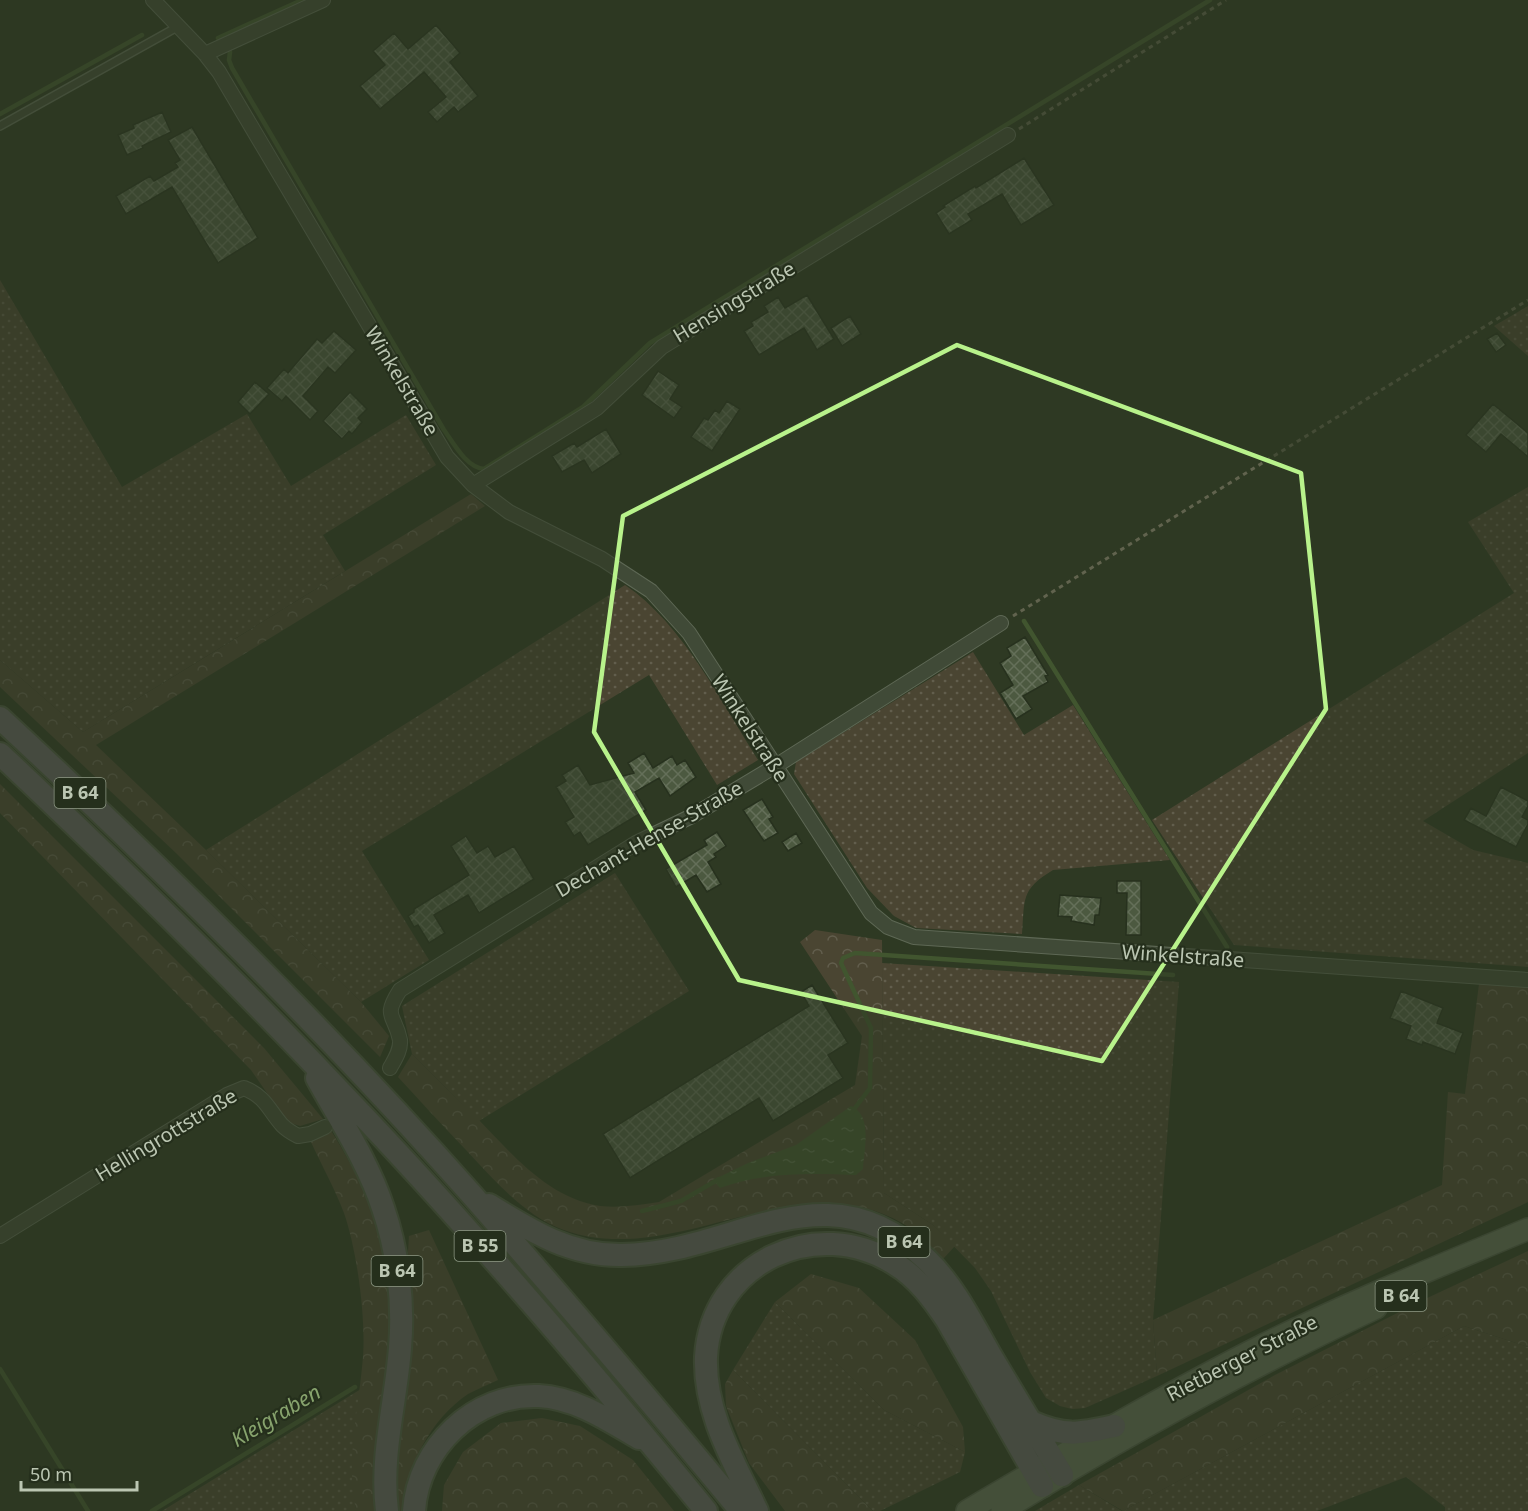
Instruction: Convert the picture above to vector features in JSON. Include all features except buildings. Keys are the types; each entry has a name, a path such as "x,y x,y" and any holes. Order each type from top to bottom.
{"highway":[{"name":"B 64","path":"0,718 240,950 369,1083 471,1194 555,1243 597,1254 644,1254 667,1251 777,1221 811,1215 845,1217 880,1227 913,1248 928,1261 952,1289 1057,1468"},
{"name":"B 64","path":"0,754 140,888 301,1051 359,1154 383,1207 394,1248 401,1296 400,1347 385,1477 387,1511"},
{"name":"B 55","path":"301,1051 449,1210 653,1446 706,1511"},
{"name":"B 55","path":"471,1194 741,1511"},
{"path":"757,1511 719,1430 711,1405 706,1356 710,1333 723,1303 743,1277 762,1262 784,1251 808,1244 832,1243 855,1246 895,1264 913,1278 933,1299 947,1320 1038,1479"},
{"name":"B 55","path":"414,1511 419,1481 443,1438 463,1420 487,1406 510,1398 539,1396 568,1402 593,1412 653,1446"},
{"name":"B 64","path":"1031,1422 1061,1433 1077,1434 1114,1426"}],"main road":[{"name":"Rietberger Straße","path":"1057,1468 1114,1426 1266,1344 1358,1300 1528,1231"},
{"name":"Rietberger Straße","path":"968,1511 1038,1479 1528,1231"},
{"name":"Rietberger Straße","path":"1002,1511 1038,1479"}],"street":[{"name":"Winkelstraße","path":"153,0 205,54 219,72 447,457 473,485 510,512 602,559 651,591 689,633 871,913 888,927 914,937 1528,980"},
{"path":"205,54 323,0"},
{"name":"Hensingstraße","path":"473,485 597,408 662,347 1008,135"},
{"name":"Dechant-Hense-Straße","path":"390,1068 399,1052 400,1041 389,1014 391,1004 400,990 636,843 692,816 774,766 1001,623"},
{"name":"Hellingrottstraße","path":"2,1231 227,1095 244,1088 264,1100 283,1126 298,1136 310,1134 325,1127"}],"lane":[{"path":"0,126 179,26"}],"path":[{"path":"1008,135 1226,0"},
{"path":"1001,623 1528,300"}],"highlighted area":[{"path":"957,345 1301,473 1326,709 1102,1061 739,980 594,732 623,516"}],"green space":[{"path":"0,280 122,487 247,414 291,486 406,415 436,465 323,535 345,571 83,732 0,660"},
{"path":"1528,306 1528,356 1494,326"},
{"path":"1528,487 1528,753 1423,821 1473,850 1528,863 1528,967 1234,945 1152,820 1514,593 1468,522"},
{"path":"471,494 485,506 96,745 361,1002 389,1036 380,1057 176,853 0,687 0,660 83,732"},
{"path":"625,585 646,601 683,642 758,760 717,785 649,675 362,851 429,960 361,1002 206,850"},
{"path":"973,652 1024,735 1073,705 1170,860 1053,870 1042,877 1026,896 1022,934 916,928 894,916 867,888 794,774 796,762"},
{"path":"0,784 264,1048 323,1119 300,1126 287,1122 251,1070 0,813"},
{"path":"615,873 689,991 479,1121 412,1054 402,1006"},
{"path":"815,930 882,940 884,1193 933,1225 955,1246 943,1259 902,1223 861,1207 820,1204 777,1209 648,1237 606,1239 564,1230 536,1216 511,1196 398,1077 412,1054 532,1173 564,1194 600,1206 659,1202 855,1085 862,1036 800,942"},
{"path":"882,963 1179,982 1153,1320 1157,1376 1085,1408 1072,1409 1060,1406 1046,1398 1030,1372 991,1291 975,1268 933,1225 884,1193"},
{"path":"1479,984 1528,987 1528,1202 1157,1376 1153,1320 1442,1185 1448,1092 1465,1094"},
{"path":"330,1129 353,1169 372,1211 382,1247 388,1283 391,1321 390,1360 377,1511 356,1511 353,1493 353,1445 364,1341 362,1304 349,1228 337,1195 311,1142"},
{"path":"429,1230 498,1380 468,1394 443,1416 422,1445 415,1461 405,1495 404,1511 395,1511 392,1480 409,1349 412,1293 408,1252 409,1236"},
{"path":"1528,1251 1528,1347 1464,1326 1123,1511 1079,1485 1275,1375 1423,1300"},
{"path":"811,1274 859,1288 915,1340 963,1427 965,1452 884,1410 775,1302"},
{"path":"775,1302 884,1410 965,1452 960,1472 880,1511 873,1511 733,1370"},
{"path":"1464,1326 1528,1347 1528,1511 1445,1511 1445,1507 1406,1477 1317,1511 1123,1511"},
{"path":"733,1370 873,1511 785,1511 749,1463 726,1406 725,1384"},
{"path":"361,1389 354,1450 356,1511 162,1511"},
{"path":"542,1418 580,1426 633,1460 674,1511 442,1511 444,1485 463,1452 501,1423"},
{"path":"1079,1485 1122,1511 1035,1511"}],"water":[{"path":"851,1106 862,1117 866,1134 863,1169 856,1175 770,1176 720,1188 713,1180 748,1163 796,1145"}],"waterway":[{"path":"218,38 302,0"},
{"path":"230,52 229,60 232,68 444,430 466,459 484,469 583,407 650,343 1210,0"},
{"path":"0,114 142,35"},
{"path":"1024,621 1227,947"},
{"path":"852,1112 870,1088 871,1028 841,963 843,958 855,953 1173,975"},
{"name":"Kleigraben","path":"642,1211 681,1201 719,1179"},
{"name":"Kleigraben","path":"0,1369 88,1511"},
{"name":"Kleigraben","path":"152,1511 355,1387"}]}
